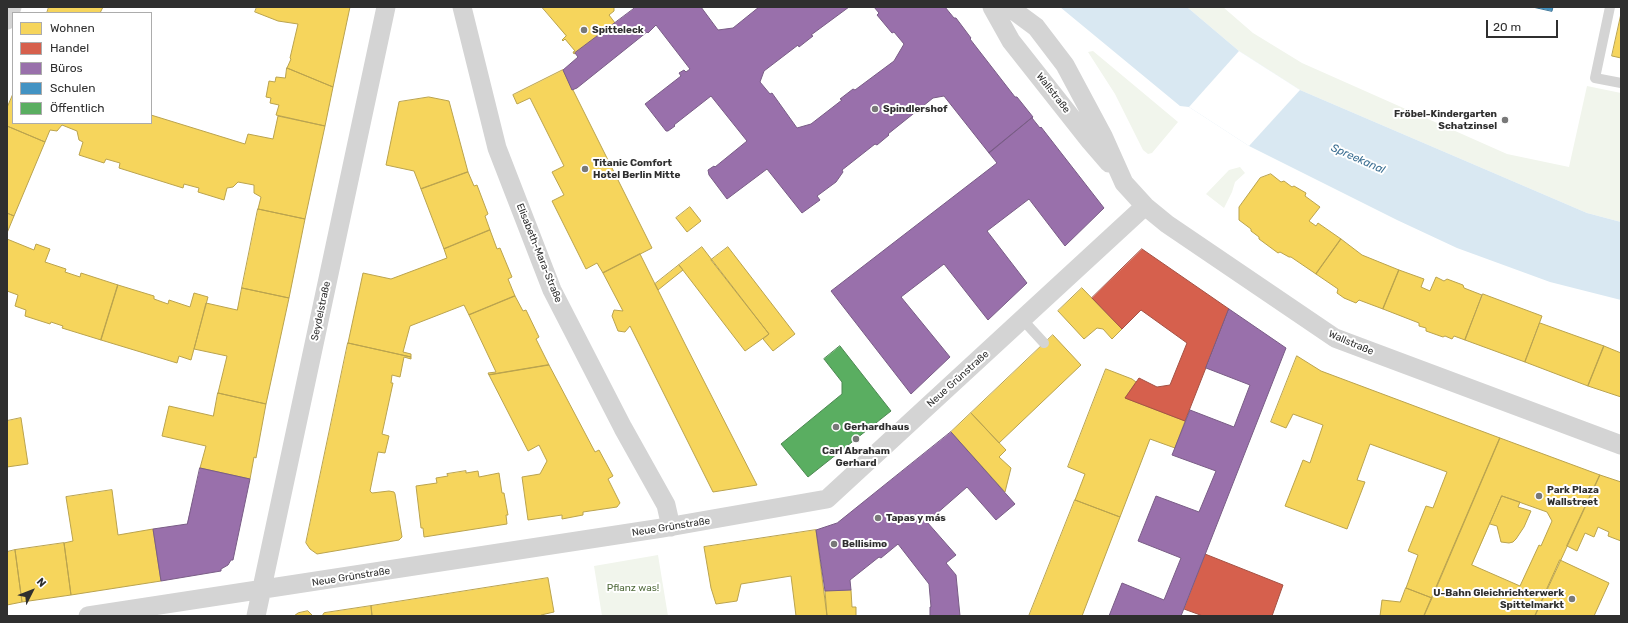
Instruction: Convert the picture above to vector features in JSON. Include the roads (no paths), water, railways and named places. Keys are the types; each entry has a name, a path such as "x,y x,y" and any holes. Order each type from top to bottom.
{"street":[{"path":"7,20 12,7"},
{"name":"Seydelstraße","path":"256,616 386,7"},
{"name":"Elisabeth-Mara-Straße","path":"462,7 497,148 552,290 623,428 666,505 671,527"},
{"name":"Wallstraße","path":"992,7 1012,41 1127,187 1145,206 1167,224 1335,338 1621,444"},
{"name":"Wallstraße","path":"1009,7 1036,27 1065,65 1103,136 1119,175"},
{"name":"Neue Grünstraße","path":"88,616 671,527 827,499 1145,206"}],"lane":[{"path":"1610,7 1595,78 1621,83"},
{"path":"1022,319 1044,343"}],"water":[{"name":"Spreekanal","path":"1060,7 1187,7 1239,51 1300,90 1587,213 1621,222 1621,300 1550,282 1457,248 1397,220 1249,146 1189,107 1180,106"}],"place":[{"name":"Spitteleck","path":"584,30"},
{"name":"Spindlershof","path":"875,109"},
{"name":"Fröbel-Kindergarten Schatzinsel","path":"1505,120"},
{"name":"Titanic Comfort Hotel Berlin Mitte","path":"585,169"},
{"name":"Gerhardhaus","path":"836,427"},
{"name":"Carl Abraham Gerhard","path":"856,439"},
{"name":"Park Plaza Wallstreet","path":"1539,496"},
{"name":"Tapas y más","path":"878,518"},
{"name":"Bellisimo","path":"834,544"},
{"name":"U-Bahn Gleichrichterwerk Spittelmarkt","path":"1572,599"}],"park label":[{"name":"Pflanz was!","path":"633,588"}]}
